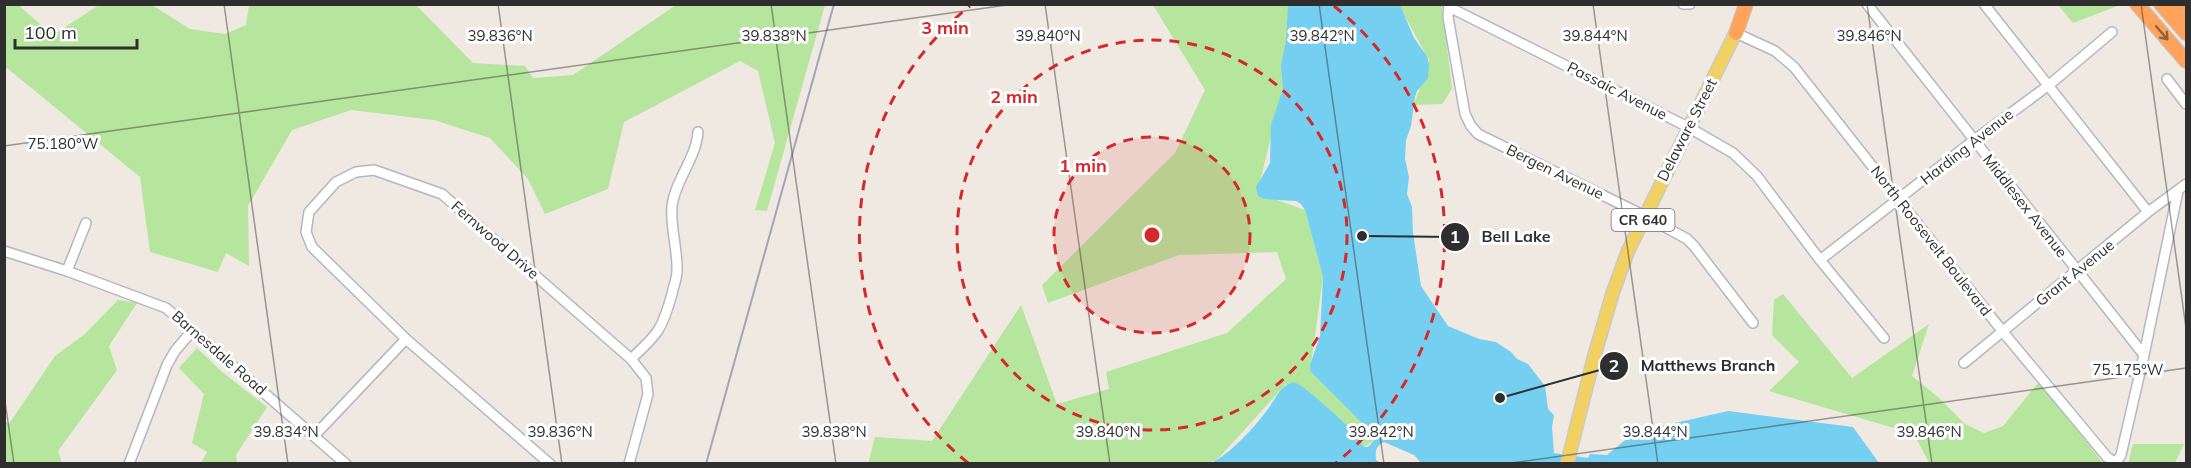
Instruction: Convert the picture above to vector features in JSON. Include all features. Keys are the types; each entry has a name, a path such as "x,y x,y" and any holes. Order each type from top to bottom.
{"highway":[{"path":"1736,33 1748,4"},
{"path":"2137,4 2187,61"},
{"path":"2161,4 2187,33"},
{"path":"2179,4 2187,13"}],"main road":[{"name":"Delaware Street","path":"1567,464 1613,292 1628,251 1736,33"}],"street":[{"path":"1683,4 1690,4"},
{"name":"Middlesex Avenue","path":"1867,4 2144,355"},
{"path":"1984,4 2148,212"},
{"name":"Passaic Avenue","path":"1449,6 1688,127 1722,145 1742,160 1884,338"},
{"name":"Bergen Avenue","path":"1449,6 1448,17 1465,114 1478,134 1687,239 1753,323"},
{"name":"Harding Avenue","path":"1820,260 2049,85 2112,32"},
{"name":"North Roosevelt Boulevard","path":"1736,33 1775,51 1794,67 2003,332 2107,457 2116,463"},
{"path":"2167,79 2187,104"},
{"path":"631,359 656,335 664,322 677,272 672,205 678,184 697,146 698,132"},
{"name":"Fernwood Drive","path":"550,464 406,339 312,247 306,232 309,212 336,182 356,172 374,170 442,194 631,359 646,378 648,394 629,464"},
{"name":"Grant Avenue","path":"1964,363 2148,212 2187,184"},
{"path":"2116,463 2121,455 2144,355 2178,191"},
{"path":"67,271 86,223"},
{"name":"Barnesdale Road","path":"4,251 157,303 178,316 192,331 346,464"},
{"path":"129,464 167,366 175,351 192,331"},
{"path":"315,435 406,339"}],"green space":[{"path":"5,4 18,5 53,35 99,5 152,5 190,29 225,34 246,25 249,5 416,5 473,63 525,66 533,78 573,75 676,5 825,5 767,211 755,210 775,143 758,71 740,61 624,122 608,189 545,214 528,179 490,138 434,120 351,110 292,130 248,206 249,266 226,253 218,272 150,252 140,177 7,68 5,69"},
{"path":"1153,5 1290,5 1283,89 1257,193 1305,210 1323,277 1310,371 1379,437 1364,447 1286,384 1216,461 1202,463 868,464 875,437 932,441 1021,305 1057,404 1109,389 1106,372 1227,333 1286,279 1277,252 1179,255 1048,303 1042,285 1175,153 1205,90"},
{"path":"1401,5 1442,5 1452,89 1442,104 1414,105 1429,60 1401,9"},
{"path":"2058,5 2120,5 2073,23"},
{"path":"1783,294 1852,378 1929,324 1912,376 1938,397 1965,424 1984,433 2003,426 2039,382 2103,463 1929,463 1914,434 1769,391 1799,362 1772,335 1774,300"},
{"path":"118,300 137,303 109,346 117,370 58,451 62,463 5,463 5,421 9,424 55,356 85,334"},
{"path":"197,348 221,371 267,407 236,455 237,463 201,463 207,452 192,443 204,394 179,368"},
{"path":"2133,444 2184,444 2175,463 2128,464"}],"water":[{"path":"1288,4 1400,5 1414,38 1427,56 1429,65 1428,78 1415,97 1411,126 1406,140 1405,159 1409,177 1407,194 1412,207 1413,233 1421,286 1448,326 1479,339 1496,342 1517,359 1528,364 1545,386 1548,409 1554,415 1552,427 1554,453 1588,458 1590,454 1607,455 1635,432 1728,411 1853,427 1879,463 1422,464 1414,455 1384,442 1379,445 1376,452 1376,460 1381,463 1210,464 1226,454 1242,439 1263,416 1281,390 1293,382 1306,390 1353,431 1364,447 1368,447 1379,435 1378,431 1361,422 1310,371 1320,336 1323,277 1305,210 1296,201 1264,199 1258,196 1256,187 1270,163 1271,125 1283,89 1281,65 1286,41"}],"railway":[{"path":"706,464 834,4"}],"place":[{"name":"Bell Lake","path":"1362,236"},
{"name":"Matthews Branch","path":"1500,398"}]}
